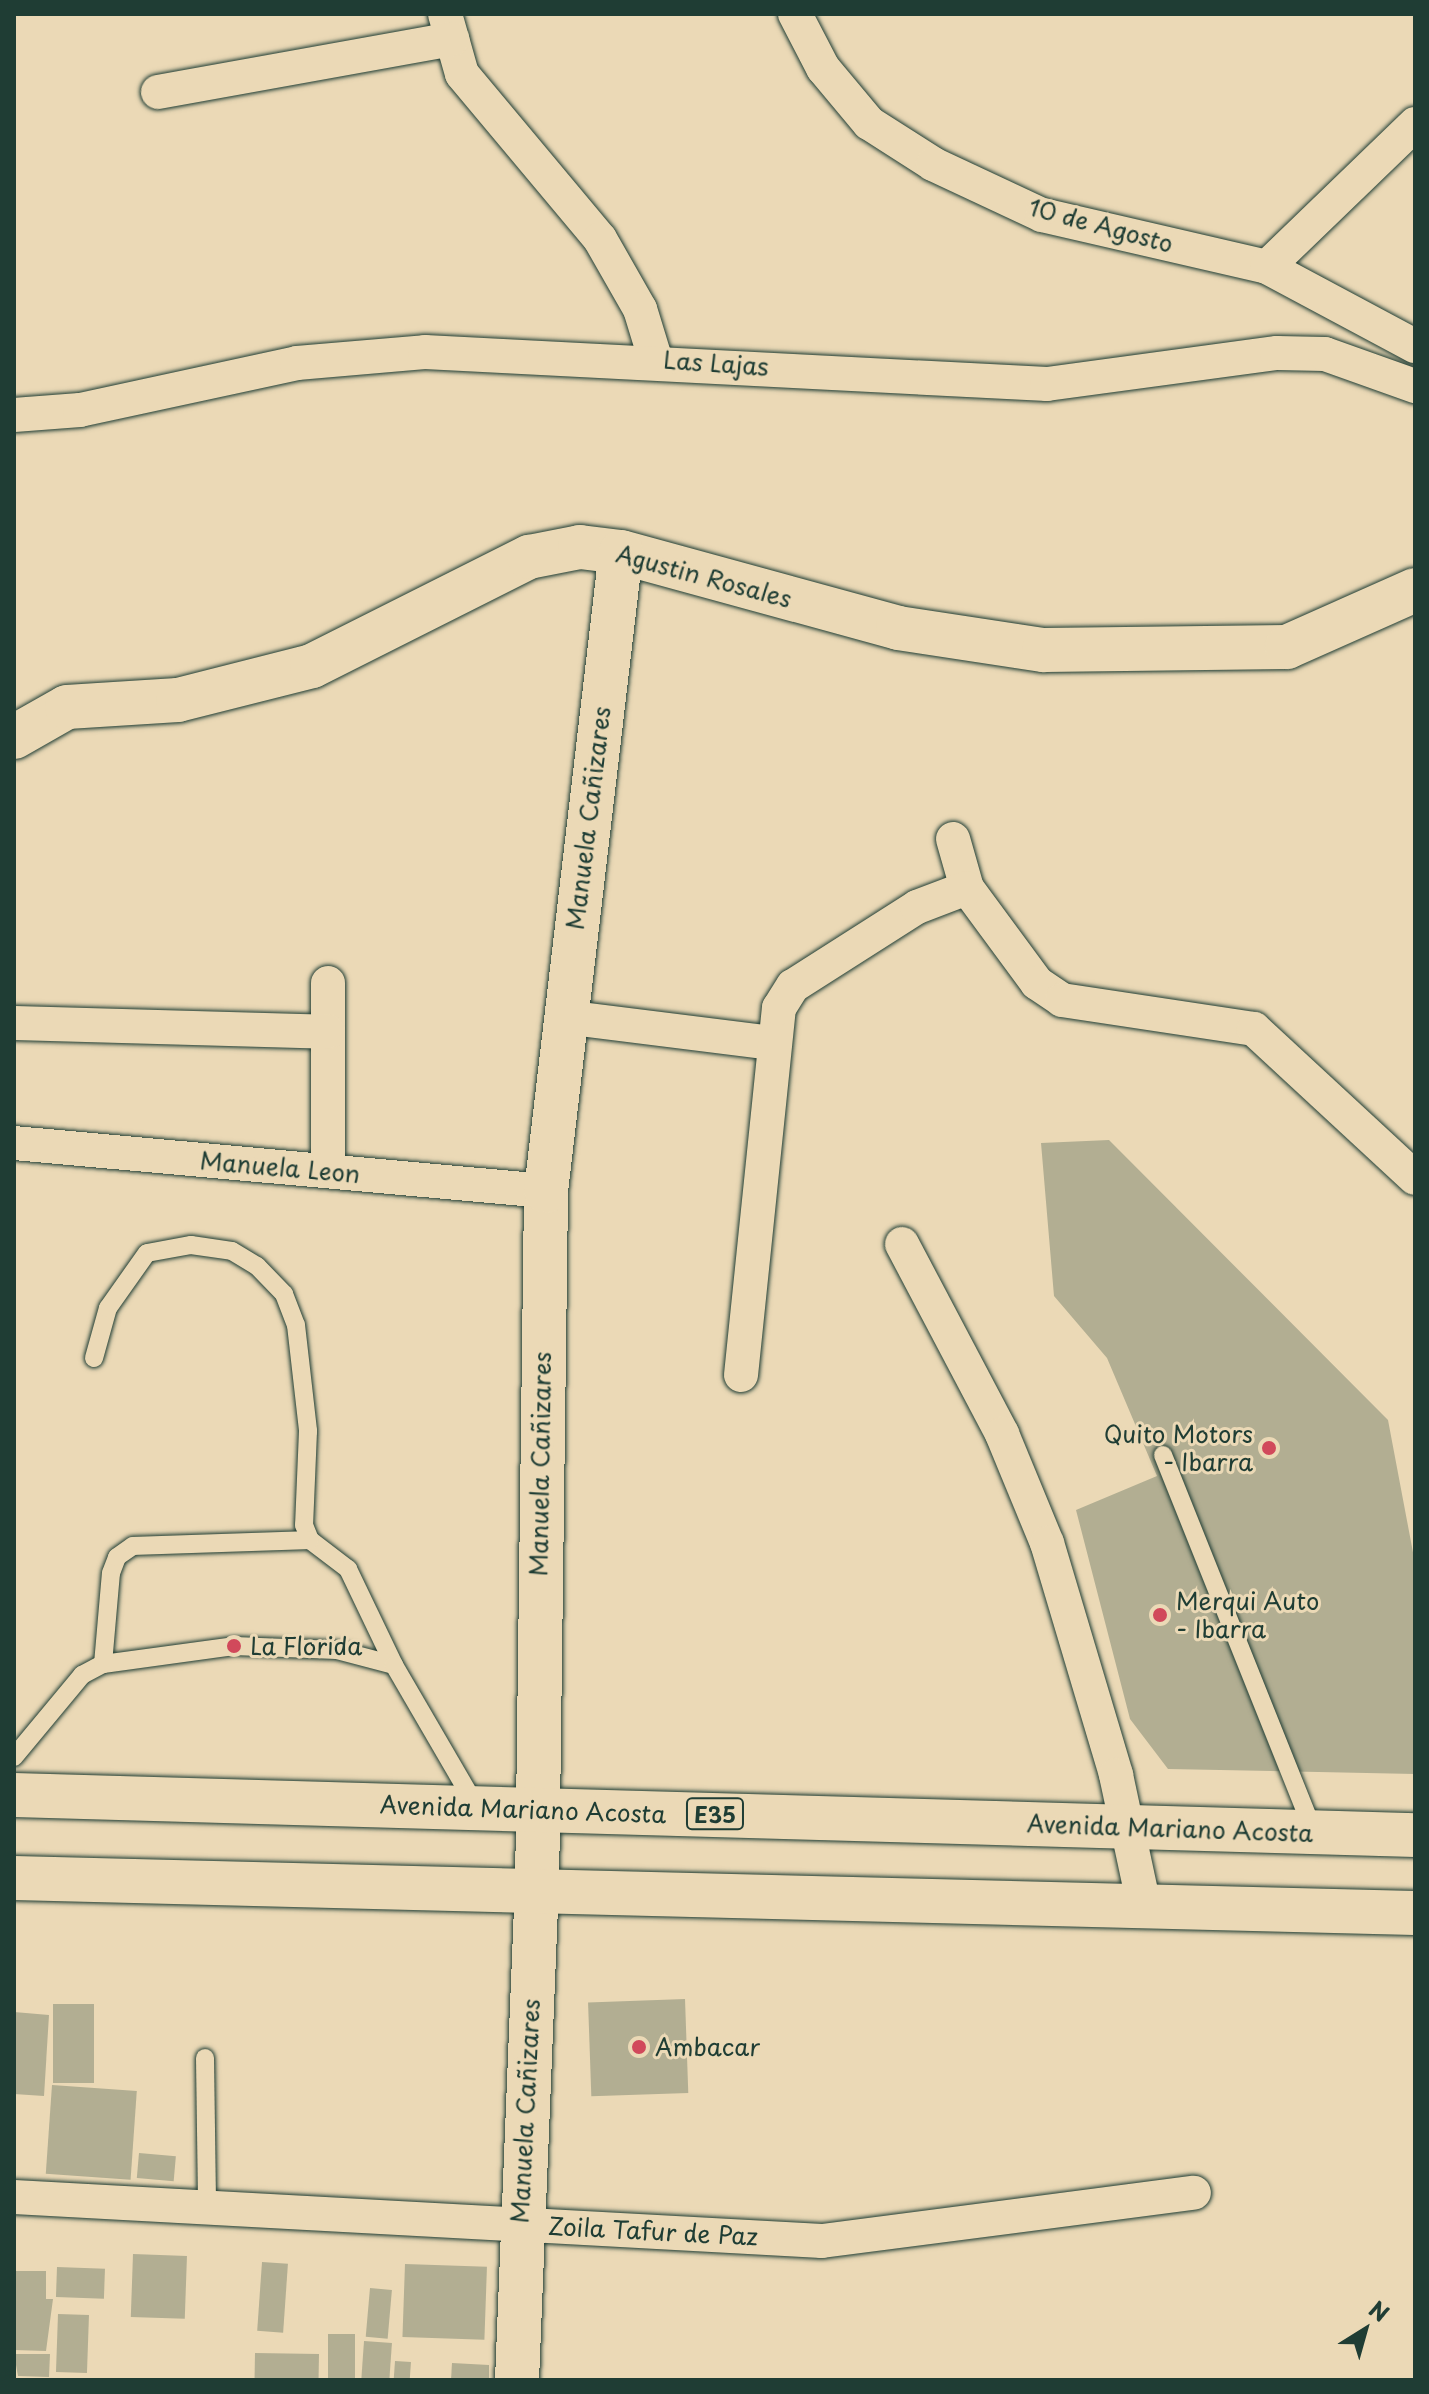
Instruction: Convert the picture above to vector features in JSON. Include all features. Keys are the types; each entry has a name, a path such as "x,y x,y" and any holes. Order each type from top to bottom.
{"main road":[{"name":"Agustin Rosales","path":"14,737 67,707 178,700 312,666 529,557 580,547 621,552 898,628 1044,650 1287,647 1415,590"},
{"name":"Manuela Cañizares","path":"517,2380 519,2224 537,1891 546,1191 564,1017 621,552"},
{"name":"Avenida Mariano Acosta","path":"14,1795 1415,1835"},
{"path":"14,1878 1415,1913"}],"street":[{"name":"10 de Agosto","path":"795,14 823,68 869,123 933,164 1042,215 1267,267 1389,326 1415,346"},
{"path":"158,92 448,26 462,74 491,115 545,167 600,239 640,309 655,358"},
{"path":"1267,267 1415,124"},
{"name":"Las Lajas","path":"14,415 80,410 297,363 425,352 655,358 1047,384 1277,353 1325,354 1415,386"},
{"path":"953,839 967,888 1037,983 1062,1000 1254,1029 1415,1178"},
{"path":"741,1375 772,1043 793,986 917,907 967,888"},
{"path":"328,983 328,1171"},
{"path":"564,1017 772,1043"},
{"path":"14,1023 328,1032"},
{"name":"Manuela Leon","path":"14,1143 546,1191"},
{"path":"902,1244 1002,1434 1047,1543 1130,1827 1144,1906"},
{"name":"Zoila Tafur de Paz","path":"14,2197 822,2241 1194,2193"}],"lane":[{"path":"94,1358 108,1308 147,1253 191,1245 232,1251 257,1266 284,1294 296,1325 310,1540"},
{"path":"1163,1455 1314,1833"},
{"path":"103,1664 111,1573 117,1557 133,1546 310,1540 348,1569 394,1665 476,1807"},
{"path":"14,1757 82,1675 103,1664 234,1646 337,1650 394,1665"},
{"path":"205,2058 207,2208"}],"building":[{"name":"Quito Motors - Ibarra","path":"1109,1140 1388,1420 1415,1563 1415,1774 1168,1769 1130,1719 1076,1510 1157,1476 1107,1358 1054,1296 1041,1143"},
{"name":"Ambacar","path":"685,1999 688,2093 591,2096 588,2002"},
{"path":"53,2004 94,2004 94,2083 53,2083"},
{"path":"14,2012 49,2015 44,2096 14,2094"},
{"path":"52,2085 137,2091 131,2180 46,2174"},
{"path":"139,2153 176,2156 174,2181 137,2178"},
{"path":"133,2254 187,2256 185,2319 131,2317"},
{"path":"262,2262 288,2264 283,2333 257,2331"},
{"path":"405,2264 487,2267 484,2340 402,2337"},
{"path":"57,2267 105,2269 104,2299 56,2297"},
{"path":"14,2271 46,2271 46,2299 53,2299 46,2351 14,2350"},
{"path":"370,2288 392,2290 388,2339 366,2337"},
{"path":"58,2314 89,2315 87,2373 56,2372"},
{"path":"328,2334 355,2334 355,2380 328,2380"},
{"path":"364,2341 392,2343 389,2380 361,2380"},
{"path":"255,2353 319,2354 319,2380 255,2380"},
{"path":"14,2354 50,2354 49,2377 18,2376"},
{"path":"395,2361 411,2362 410,2380 394,2380"},
{"path":"452,2363 489,2365 489,2380 451,2380"}],"place":[{"name":"Quito Motors - Ibarra","path":"1269,1448"},
{"name":"Merqui Auto - Ibarra","path":"1160,1615"},
{"name":"La Florida","path":"234,1646"},
{"name":"Ambacar","path":"639,2047"}]}
